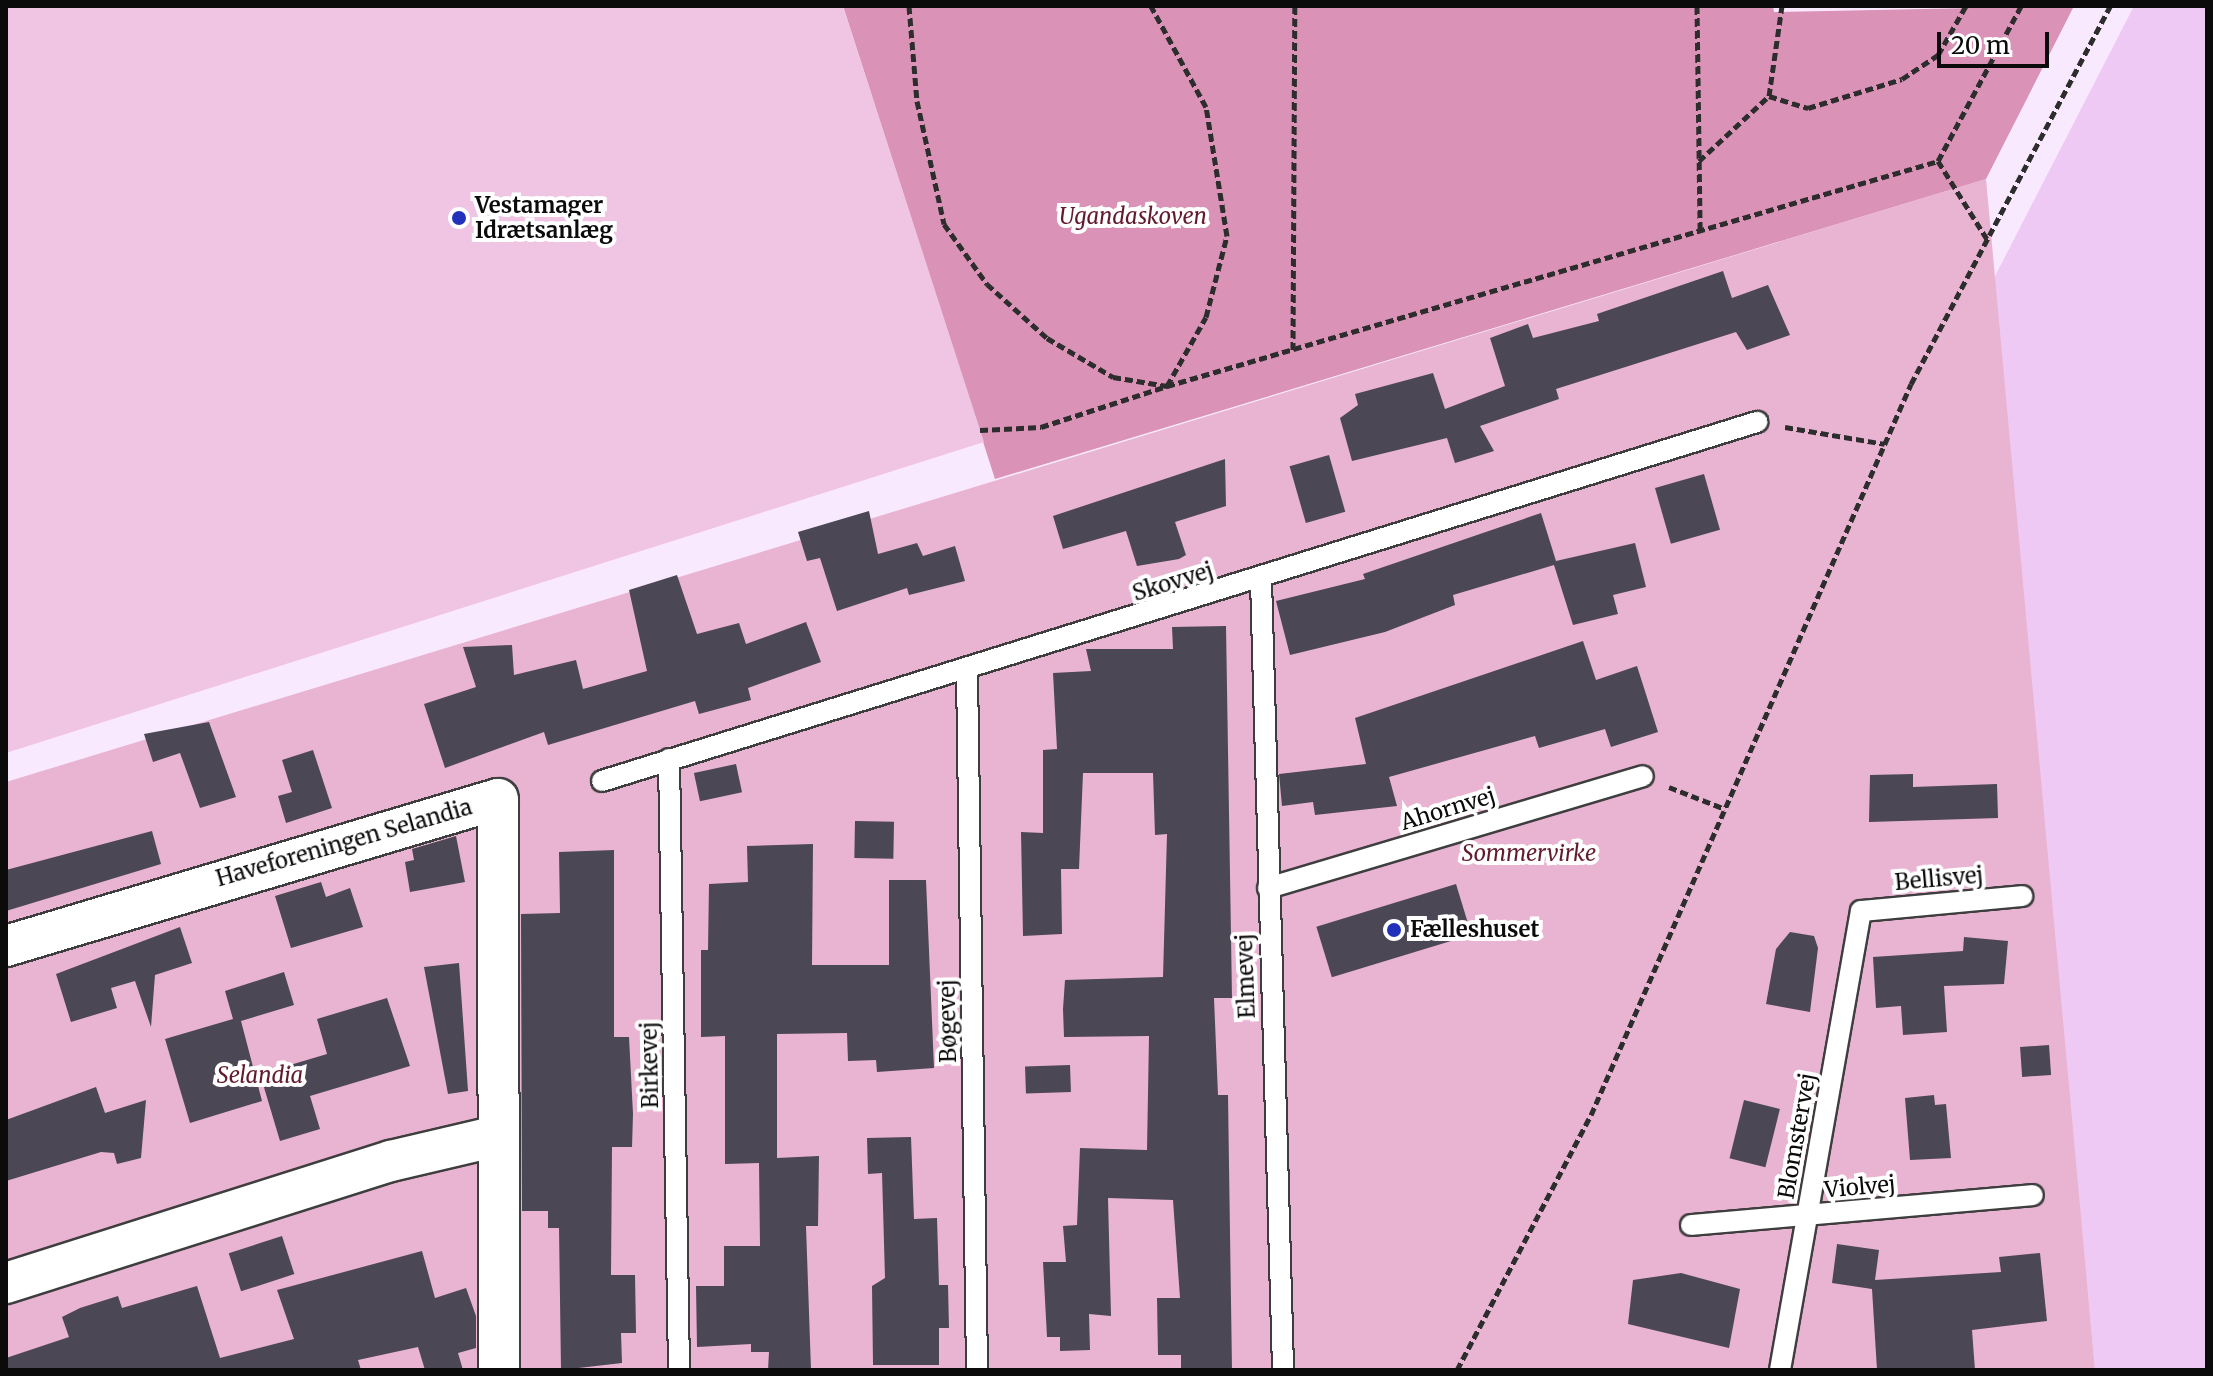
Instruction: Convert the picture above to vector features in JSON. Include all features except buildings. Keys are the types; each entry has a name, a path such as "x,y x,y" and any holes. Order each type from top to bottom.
{"street":[{"name":"Haveforeningen Selandia","path":"6,946 498,799 499,1370"},
{"path":"6,1283 391,1161 498,1136"}],"lane":[{"name":"Skovvej","path":"602,781 1261,580 1757,422"},
{"name":"Elmevej","path":"1261,580 1283,1370"},
{"name":"Bøgevej","path":"967,671 977,1370"},
{"name":"Birkevej","path":"669,759 679,1370"},
{"name":"Ahornvej","path":"1268,888 1643,776"},
{"name":"Bellisvej","path":"1861,911 2022,896"},
{"name":"Blomstervej","path":"1780,1370 1861,911"},
{"name":"Violvej","path":"1691,1225 2033,1195"}],"path":[{"path":"909,6 917,101 944,224 987,284 1047,338 1113,377 1167,386"},
{"path":"1151,6 1206,107 1227,236 1206,317 1167,386"},
{"path":"1293,350 1295,6"},
{"path":"1697,6 1700,231"},
{"path":"1699,161 1769,96 1782,6"},
{"path":"1769,96 1808,108 1902,79 1938,55 1966,6"},
{"path":"980,430 1041,427 1167,386 1938,161 2021,6"},
{"path":"1457,1370 1591,1115 1885,444 1987,239 2110,6"},
{"path":"1938,161 1987,239"},
{"path":"1757,422 1885,444"},
{"path":"1643,776 1725,809"}],"shaded area":[{"name":"Vestamager Idrætsanlæg","path":"6,6 843,6 984,442 6,753"},
{"path":"2134,6 2207,6 2207,1370 2095,1370 1992,282"}],"green space":[{"name":"Ugandaskoven","path":"843,6 1773,6 1774,12 2074,6 1986,179 995,479"},
{"name":"Sommervirke","path":"1986,179 2095,1370 6,1370 6,782"}],"place":[{"name":"Vestamager Idrætsanlæg","path":"459,218"},
{"name":"Fælleshuset","path":"1394,930"}],"park label":[{"name":"Selandia","path":"260,1076"}]}
